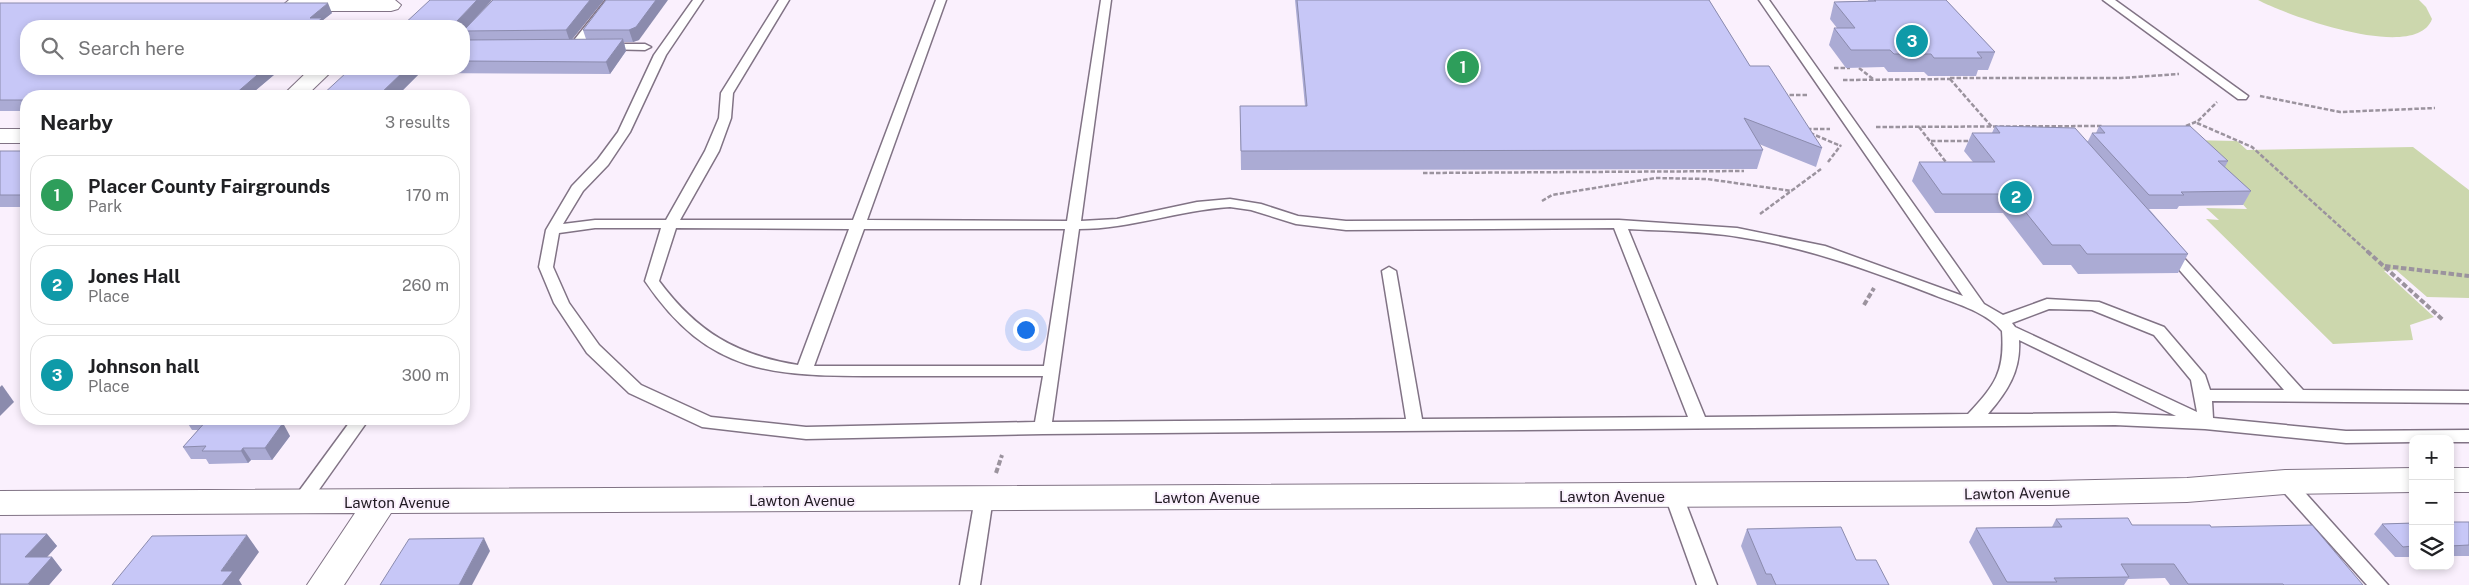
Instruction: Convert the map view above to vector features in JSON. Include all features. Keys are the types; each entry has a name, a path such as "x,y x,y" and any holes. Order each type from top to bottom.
{"street":[{"path":"274,5 394,3"},
{"path":"376,20 394,3"},
{"path":"300,90 316,75"},
{"path":"0,136 20,136"},
{"name":"Lawton Avenue","path":"0,503 380,503 984,498 1674,496 2187,490 2286,482 2409,480"},
{"path":"2454,480 2469,480"},
{"path":"325,585 380,503"}],"lane":[{"path":"470,33 501,0"},
{"path":"574,47 612,0"},
{"path":"784,0 730,86 727,93 725,118 712,150 690,187 664,238 652,281 666,303 695,331 728,353 756,363 804,371 1052,371"},
{"path":"804,371 941,0"},
{"path":"1043,428 1106,0"},
{"path":"1764,0 1979,307"},
{"path":"2108,0 2242,96"},
{"path":"697,1 660,55 624,132 603,162 577,189 553,230 546,266 562,303 593,348 635,389 708,423 806,433 1043,428 2115,420 2205,423 2290,434 2346,437 2469,436"},
{"path":"556,47 645,47"},
{"path":"553,230 595,224 1122,224 1182,207 1233,202 1264,208 1311,223 1353,226 1619,224 1737,232 1820,249 1891,272 1979,307 2006,326 2205,423"},
{"path":"1619,224 1699,423"},
{"path":"2158,238 2298,395"},
{"path":"1389,271 1415,425"},
{"path":"2006,326 2047,304 2094,305 2158,331 2199,379 2205,423"},
{"path":"1973,420 2006,383 2013,353 2006,326"},
{"path":"2202,394 2469,397"},
{"path":"300,503 356,425"},
{"path":"2286,482 2378,585"},
{"path":"1674,496 1707,585"},
{"path":"970,585 984,498"}],"path":[{"path":"1811,68 1862,68 1873,80"},
{"path":"1820,80 2122,78 2210,72"},
{"path":"1949,78 1997,134"},
{"path":"1783,102 1779,95 1830,95"},
{"path":"2177,126 2197,123 2213,104 2227,98 2242,96 2274,98 2340,112 2435,108"},
{"path":"2197,123 2252,147 2443,320"},
{"path":"1840,146 1800,129 1919,126 2108,126"},
{"path":"1919,126 1953,170"},
{"path":"1931,142 1976,141"},
{"path":"1760,214 1821,169"},
{"path":"1663,171 1666,177"},
{"path":"1423,173 1744,171"},
{"path":"1542,201 1574,190 1619,182 1666,177 1725,181 1792,191"},
{"path":"2384,266 2469,276"},
{"path":"1864,305 1874,287"}],"green space":[{"path":"2258,0 2419,0 2426,7 2432,19 2421,31 2402,37 2377,36 2350,32 2321,24"},
{"path":"2186,140 2237,141 2247,150 2413,147 2469,190 2469,298 2427,297 2396,270 2384,271 2434,317 2410,325 2413,340 2333,344 2206,219 2219,220 2206,208 2247,209"}],"building":[{"path":"430,0 477,0 458,20 408,20"},
{"path":"493,0 590,0 566,30 470,31 470,24"},
{"path":"606,0 656,0 636,27 629,30 583,30"},
{"path":"1297,0 1709,0 1750,66 1769,66 1822,148 1744,118 1763,150 1241,151 1240,106 1307,106"},
{"path":"1874,0 1946,0 1995,52 1977,52 1982,58 1934,58 1931,54 1894,54 1890,50 1851,50 1834,28 1855,28 1834,2 1876,1"},
{"path":"0,3 328,3 310,18 322,18 320,20 20,20 20,75 257,75 240,90 20,90 20,100 0,100"},
{"path":"623,39 606,62 470,61 470,40"},
{"path":"344,75 400,75 384,90 328,90"},
{"path":"1995,126 2075,128 2188,254 2087,254 2080,245 2052,245 2011,194 1942,194 1919,162 1995,162 1972,133 2000,133"},
{"path":"2099,126 2190,126 2228,161 2218,161 2251,191 2181,192 2184,195 2149,195 2092,133 2105,133"},
{"path":"0,151 20,151 20,195 0,195"},
{"path":"203,425 282,425 265,448 243,448 241,451 202,451 206,446 183,447"},
{"path":"2128,518 2132,525 2210,525 2211,527 2312,525 2363,585 2188,584 2174,564 2121,564 2129,577 2054,578 2057,582 2007,582 1976,528 2062,527 2056,519"},
{"path":"2454,522 2469,522 2469,545 2454,546"},
{"path":"2409,523 2409,546 2403,547 2382,524"},
{"path":"1841,527 1856,560 1876,560 1889,585 1776,585 1771,574 1766,574 1747,529"},
{"path":"0,534 47,534 25,557 52,557 28,584 0,584"},
{"path":"247,535 221,571 233,571 222,585 112,585 152,536"},
{"path":"484,538 459,585 380,585 409,539"}],"place":[{"name":"Johnson hall","path":"1912,41"},
{"name":"Placer County Fairgrounds","path":"1463,67"},
{"name":"Jones Hall","path":"2016,197"}]}
